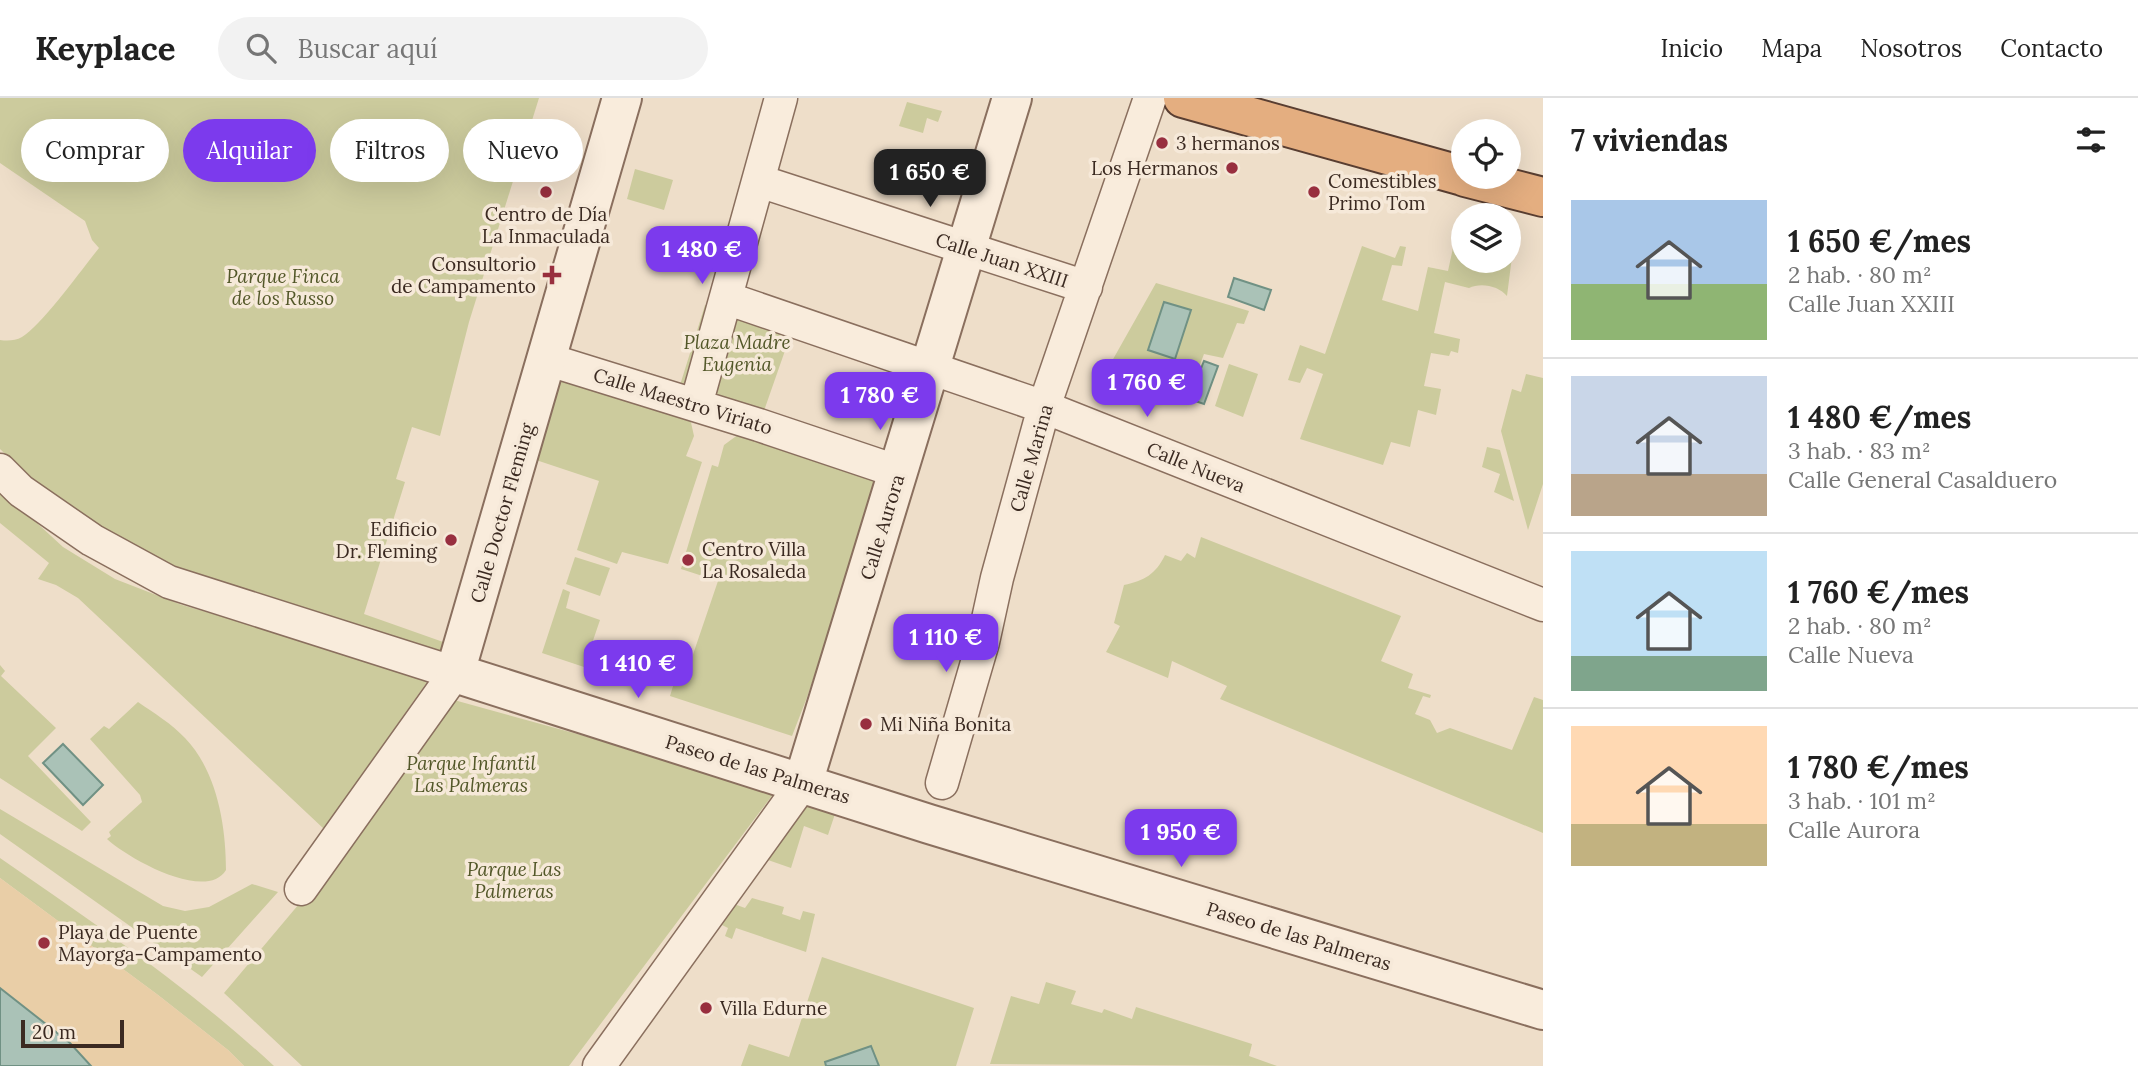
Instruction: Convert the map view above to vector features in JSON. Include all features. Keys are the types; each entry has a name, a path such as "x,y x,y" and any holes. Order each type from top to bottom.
{"highway":[{"path":"1183,98 1451,172"},
{"path":"1511,189 1543,198"}],"street":[{"name":"Calle Doctor Fleming","path":"301,889 455,673 622,98"},
{"path":"696,405 781,98"},
{"name":"Calle Aurora","path":"599,1066 803,783 1012,98"},
{"name":"Calle Marina","path":"942,783 983,642 997,578 1044,407 1150,98"},
{"name":"Calle Juan XXIII","path":"759,181 1086,287"},
{"name":"Calle Nueva","path":"726,298 1044,407 1543,606"},
{"name":"Calle Maestro Viriato","path":"546,359 899,472"},
{"name":"Paseo de las Palmeras","path":"0,470 21,491 92,540 169,582 956,832 1543,1010"}],"green space":[{"name":"Parque Finca de los Russo","path":"0,98 539,98 532,119 463,119 463,182 513,182 469,322 440,436 412,427 396,479 405,482 364,614 446,643 445,652 224,592 169,571 49,496 0,449 0,340 17,339 30,331 99,248 92,240 85,221 28,182 169,182 169,119 21,119 21,177 0,163"},
{"path":"907,102 942,111 938,122 927,118 923,133 899,126"},
{"path":"635,169 673,180 664,210 627,199"},
{"path":"1362,246 1395,258 1400,246 1406,247 1402,266 1392,265 1382,300 1418,311 1428,267 1448,271 1451,257 1451,273 1510,273 1507,296 1490,286 1469,288 1445,282 1434,333 1460,339 1458,353 1451,351 1449,356 1431,353 1424,386 1441,389 1436,415 1418,410 1410,447 1391,442 1383,465 1300,439 1323,374 1307,368 1300,383 1288,380 1300,345 1325,354"},
{"path":"1156,283 1249,311 1244,324 1237,323 1223,358 1204,354 1187,398 1176,395 1174,402 1103,377"},
{"name":"Plaza Madre Eugenia","path":"705,305 795,322 759,425 676,398"},
{"path":"1229,364 1258,374 1243,417 1215,406"},
{"path":"1526,374 1543,378 1543,484 1528,530 1501,431 1512,389 1521,392"},
{"path":"562,375 690,418 694,436 686,456 702,462 668,564 622,552 617,564 577,550 599,481 536,460"},
{"path":"739,434 881,483 792,736 670,696 677,673 686,675 718,581 681,569 712,465 718,467 724,445"},
{"path":"1487,447 1500,450 1514,501 1494,492 1500,474 1482,467"},
{"path":"0,489 63,547 115,579 182,605 419,673 429,679 324,829 78,598 56,585 38,579 49,563 0,523"},
{"path":"1201,537 1401,616 1381,661 1413,674 1408,688 1431,695 1430,698 1423,696 1415,714 1430,720 1437,733 1450,728 1512,750 1534,697 1543,700 1543,833 1220,699 1227,686 1172,661 1168,678 1106,652 1120,626 1114,623 1124,585 1149,576 1165,555 1181,561 1187,553 1195,558"},
{"path":"575,557 610,568 600,596 566,584"},
{"path":"563,589 570,592 566,608 600,620 584,667 542,653"},
{"path":"0,665 5,671 1,676 56,728 28,756 91,822 82,831 0,778"},
{"name":"Parque Las Palmeras","path":"454,700 777,789 569,1066 302,1066 224,993 336,860"},
{"path":"138,702 180,733 205,766 218,800 224,835 226,870 216,879 202,882 166,874 131,856 107,839 111,836 109,832 142,802 140,795 90,739 104,726 109,729"},
{"path":"806,805 835,814 828,835 804,826 791,868 768,860"},
{"path":"0,809 163,906 185,911 209,907 252,884 278,892 202,977 0,834"},
{"path":"0,858 175,983 274,1066 244,1066 228,1050 158,995 0,878"},
{"path":"752,898 784,907 782,914 800,920 803,911 815,914 806,952 736,928 732,939 725,936 728,928 720,924 734,904 745,908"},
{"path":"822,957 974,1008 956,1066 879,1066 871,1046 825,1063 826,1066 741,1066 749,1044 789,1057"},
{"path":"1046,982 1076,991 1071,1004 1102,1013 1104,1009 1132,1019 1136,1007 1252,1044 1249,1056 1277,1066 990,1064 1011,996 1039,1004"}],"sand":[{"name":"Playa de Puente Mayorga-Campamento","path":"0,878 158,995 228,1050 244,1066 91,1066 70,1043 0,988"}],"shaded area":[{"path":"1234,278 1271,290 1264,310 1228,297"},
{"path":"1164,302 1191,310 1175,359 1148,350"},
{"path":"1204,361 1218,366 1204,404 1189,399"},
{"path":"63,744 103,785 83,805 43,763"},
{"path":"0,988 70,1043 91,1066 0,1066"},
{"path":"871,1046 879,1066 826,1066 825,1062"}],"place":[{"name":"3 hermanos","path":"1162,143"},
{"name":"Los Hermanos","path":"1232,168"},
{"name":"Centro de Día La Inmaculada","path":"546,192"},
{"name":"Comestibles Primo Tom","path":"1314,192"},
{"name":"Consultorio de Campamento","path":"552,275"},
{"name":"Edificio Dr. Fleming","path":"451,540"},
{"name":"Centro Villa La Rosaleda","path":"688,560"},
{"name":"Mi Niña Bonita","path":"866,724"},
{"name":"Playa de Puente Mayorga-Campamento","path":"44,943"},
{"name":"Villa Edurne","path":"706,1008"}],"park label":[{"name":"Parque Infantil Las Palmeras","path":"471,774"}]}
